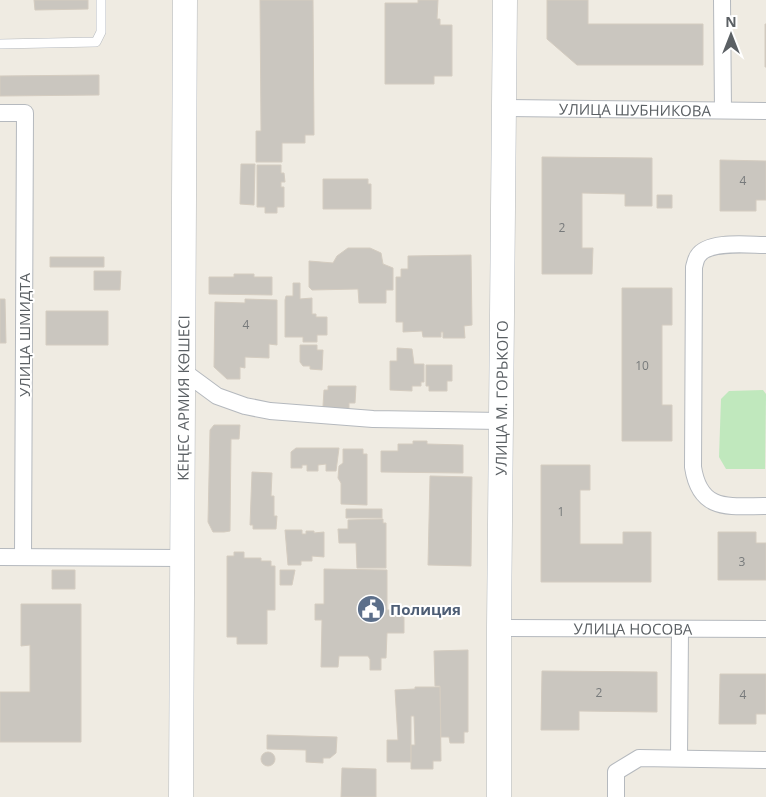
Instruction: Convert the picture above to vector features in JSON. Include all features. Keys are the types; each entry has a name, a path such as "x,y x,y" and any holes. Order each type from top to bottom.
{"main road":[{"name":"КЕҢЕС АРМИЯ КӨШЕСІ","path":"181,797 185,0"},
{"name":"УЛИЦА М. ГОРЬКОГО","path":"499,797 498,628 505,0"}],"street":[{"path":"722,0 722,110"},
{"name":"УЛИЦА ШУБНИКОВА","path":"504,108 766,110"},
{"name":"УЛИЦА ШМИДТА","path":"0,113 25,113 23,557"},
{"path":"766,245 720,245 705,249 697,256 694,267 693,467 695,480 710,501 721,506 766,506"},
{"path":"183,371 217,396 270,412 373,419 500,421"},
{"path":"0,557 182,558"},
{"name":"УЛИЦА НОСОВА","path":"498,628 766,629"},
{"path":"679,758 680,629"},
{"path":"616,797 616,772 638,758 766,760"}],"lane":[{"path":"0,44 96,42 101,32 101,0"}],"green space":[{"path":"763,390 766,394 765,469 726,469 719,457 721,399 729,391"}],"building":[{"path":"34,0 88,0 88,9 35,10"},
{"path":"260,0 313,0 314,135 305,135 305,143 282,143 282,162 256,162 256,131 261,131"},
{"path":"418,0 438,0 437,19 440,19 440,25 452,25 452,76 434,76 434,84 385,84 385,3 418,3"},
{"path":"547,0 588,0 588,24 703,24 703,65 577,65 547,39"},
{"path":"766,24 766,67 765,67"},
{"path":"99,75 99,95 0,96 0,76"},
{"path":"542,157 652,158 652,206 625,206 625,194 582,193 582,248 593,248 592,274 542,274"},
{"path":"720,160 766,161 766,200 756,200 756,211 720,211"},
{"path":"241,164 255,164 254,205 240,204"},
{"path":"257,165 281,165 281,173 284,173 285,182 281,182 281,187 284,187 284,207 277,207 277,213 265,213 265,207 257,207"},
{"path":"323,179 368,179 368,184 371,184 371,209 323,209"},
{"path":"657,195 672,195 672,208 657,208"},
{"path":"348,248 370,248 381,253 383,264 393,268 393,290 386,290 386,303 359,303 358,289 312,290 309,287 309,261 333,263 337,256"},
{"path":"471,255 472,325 464,326 465,338 443,338 443,332 441,332 441,337 423,337 422,331 403,332 403,322 396,322 396,277 401,277 401,269 408,269 408,256"},
{"path":"50,257 104,257 104,267 50,267"},
{"path":"94,271 121,271 120,290 94,290"},
{"path":"234,274 254,274 254,277 272,277 272,295 209,294 209,277 234,277"},
{"path":"293,283 300,283 300,299 312,298 312,314 316,314 316,317 327,317 327,335 317,335 317,342 303,342 303,337 285,337 285,300 286,296 293,296"},
{"path":"622,288 672,288 672,325 662,325 662,405 672,405 672,441 622,441"},
{"path":"0,299 5,299 6,343 0,343"},
{"path":"245,299 277,300 277,345 269,344 269,358 245,357 245,368 240,367 240,379 227,379 214,367 215,302 245,303"},
{"path":"46,311 108,311 108,345 46,345"},
{"path":"300,345 317,345 317,350 323,350 322,370 303,366 300,362"},
{"path":"397,348 412,349 414,364 424,364 424,382 421,382 421,386 412,386 412,391 390,390 390,361 397,361"},
{"path":"426,365 452,365 452,381 447,381 447,391 429,391 429,386 426,386"},
{"path":"328,386 356,386 355,403 349,403 349,413 329,413 323,406 324,390 328,390"},
{"path":"214,425 240,425 239,439 231,439 230,531 224,532 213,532 208,522 210,430"},
{"path":"413,441 427,441 427,444 463,445 463,473 381,472 381,451 398,451 398,444 413,444"},
{"path":"296,448 339,448 336,471 326,471 326,464 318,465 318,471 307,471 307,465 302,465 302,468 291,468 291,452"},
{"path":"343,449 363,449 363,454 367,454 367,505 341,504 341,483 338,478 339,466 343,463"},
{"path":"541,465 590,465 590,490 580,490 580,544 623,544 623,532 651,532 651,582 541,582"},
{"path":"252,472 272,473 271,496 274,496 274,516 277,516 276,529 253,529 253,525 250,525"},
{"path":"430,476 472,477 471,566 428,565"},
{"path":"346,509 382,509 382,518 346,518"},
{"path":"383,519 383,523 386,523 386,568 357,568 356,543 339,543 338,529 348,529 348,520"},
{"path":"285,530 302,530 302,534 306,534 306,531 314,531 314,533 324,532 324,557 312,556 312,561 301,561 301,565 288,565"},
{"path":"718,532 756,532 756,543 766,543 766,580 718,580"},
{"path":"234,552 244,552 244,558 261,558 261,561 271,561 271,566 275,566 275,610 267,610 267,644 237,644 237,637 227,637 227,556 234,556"},
{"path":"324,569 387,570 387,610 404,610 404,633 387,633 386,658 381,658 381,670 370,670 370,659 368,656 339,656 338,667 321,667 322,620 315,620 315,604 324,604"},
{"path":"52,570 75,570 75,589 52,589"},
{"path":"280,570 295,570 292,585 280,585"},
{"path":"21,604 81,604 81,742 0,742 0,692 30,692 30,645 21,646"},
{"path":"468,650 468,732 464,732 464,743 450,743 449,737 441,737 440,686 435,686 434,651"},
{"path":"542,671 657,672 657,712 579,711 579,730 541,730"},
{"path":"720,674 766,674 766,714 756,714 756,724 719,724"},
{"path":"415,687 440,687 441,761 433,761 433,769 411,769 411,762 387,762 387,740 398,740 395,690 415,689","holes":["411,716 414,716 415,745 411,745"]},
{"path":"267,735 337,737 336,753 330,758 323,758 323,763 306,762 306,750 267,749"},
{"path":"265,752 271,752 275,759 271,766 265,766 261,762 261,756"},
{"path":"342,768 376,769 376,797 341,797"}],"place":[{"name":"Полиция","path":"371,609"}]}
